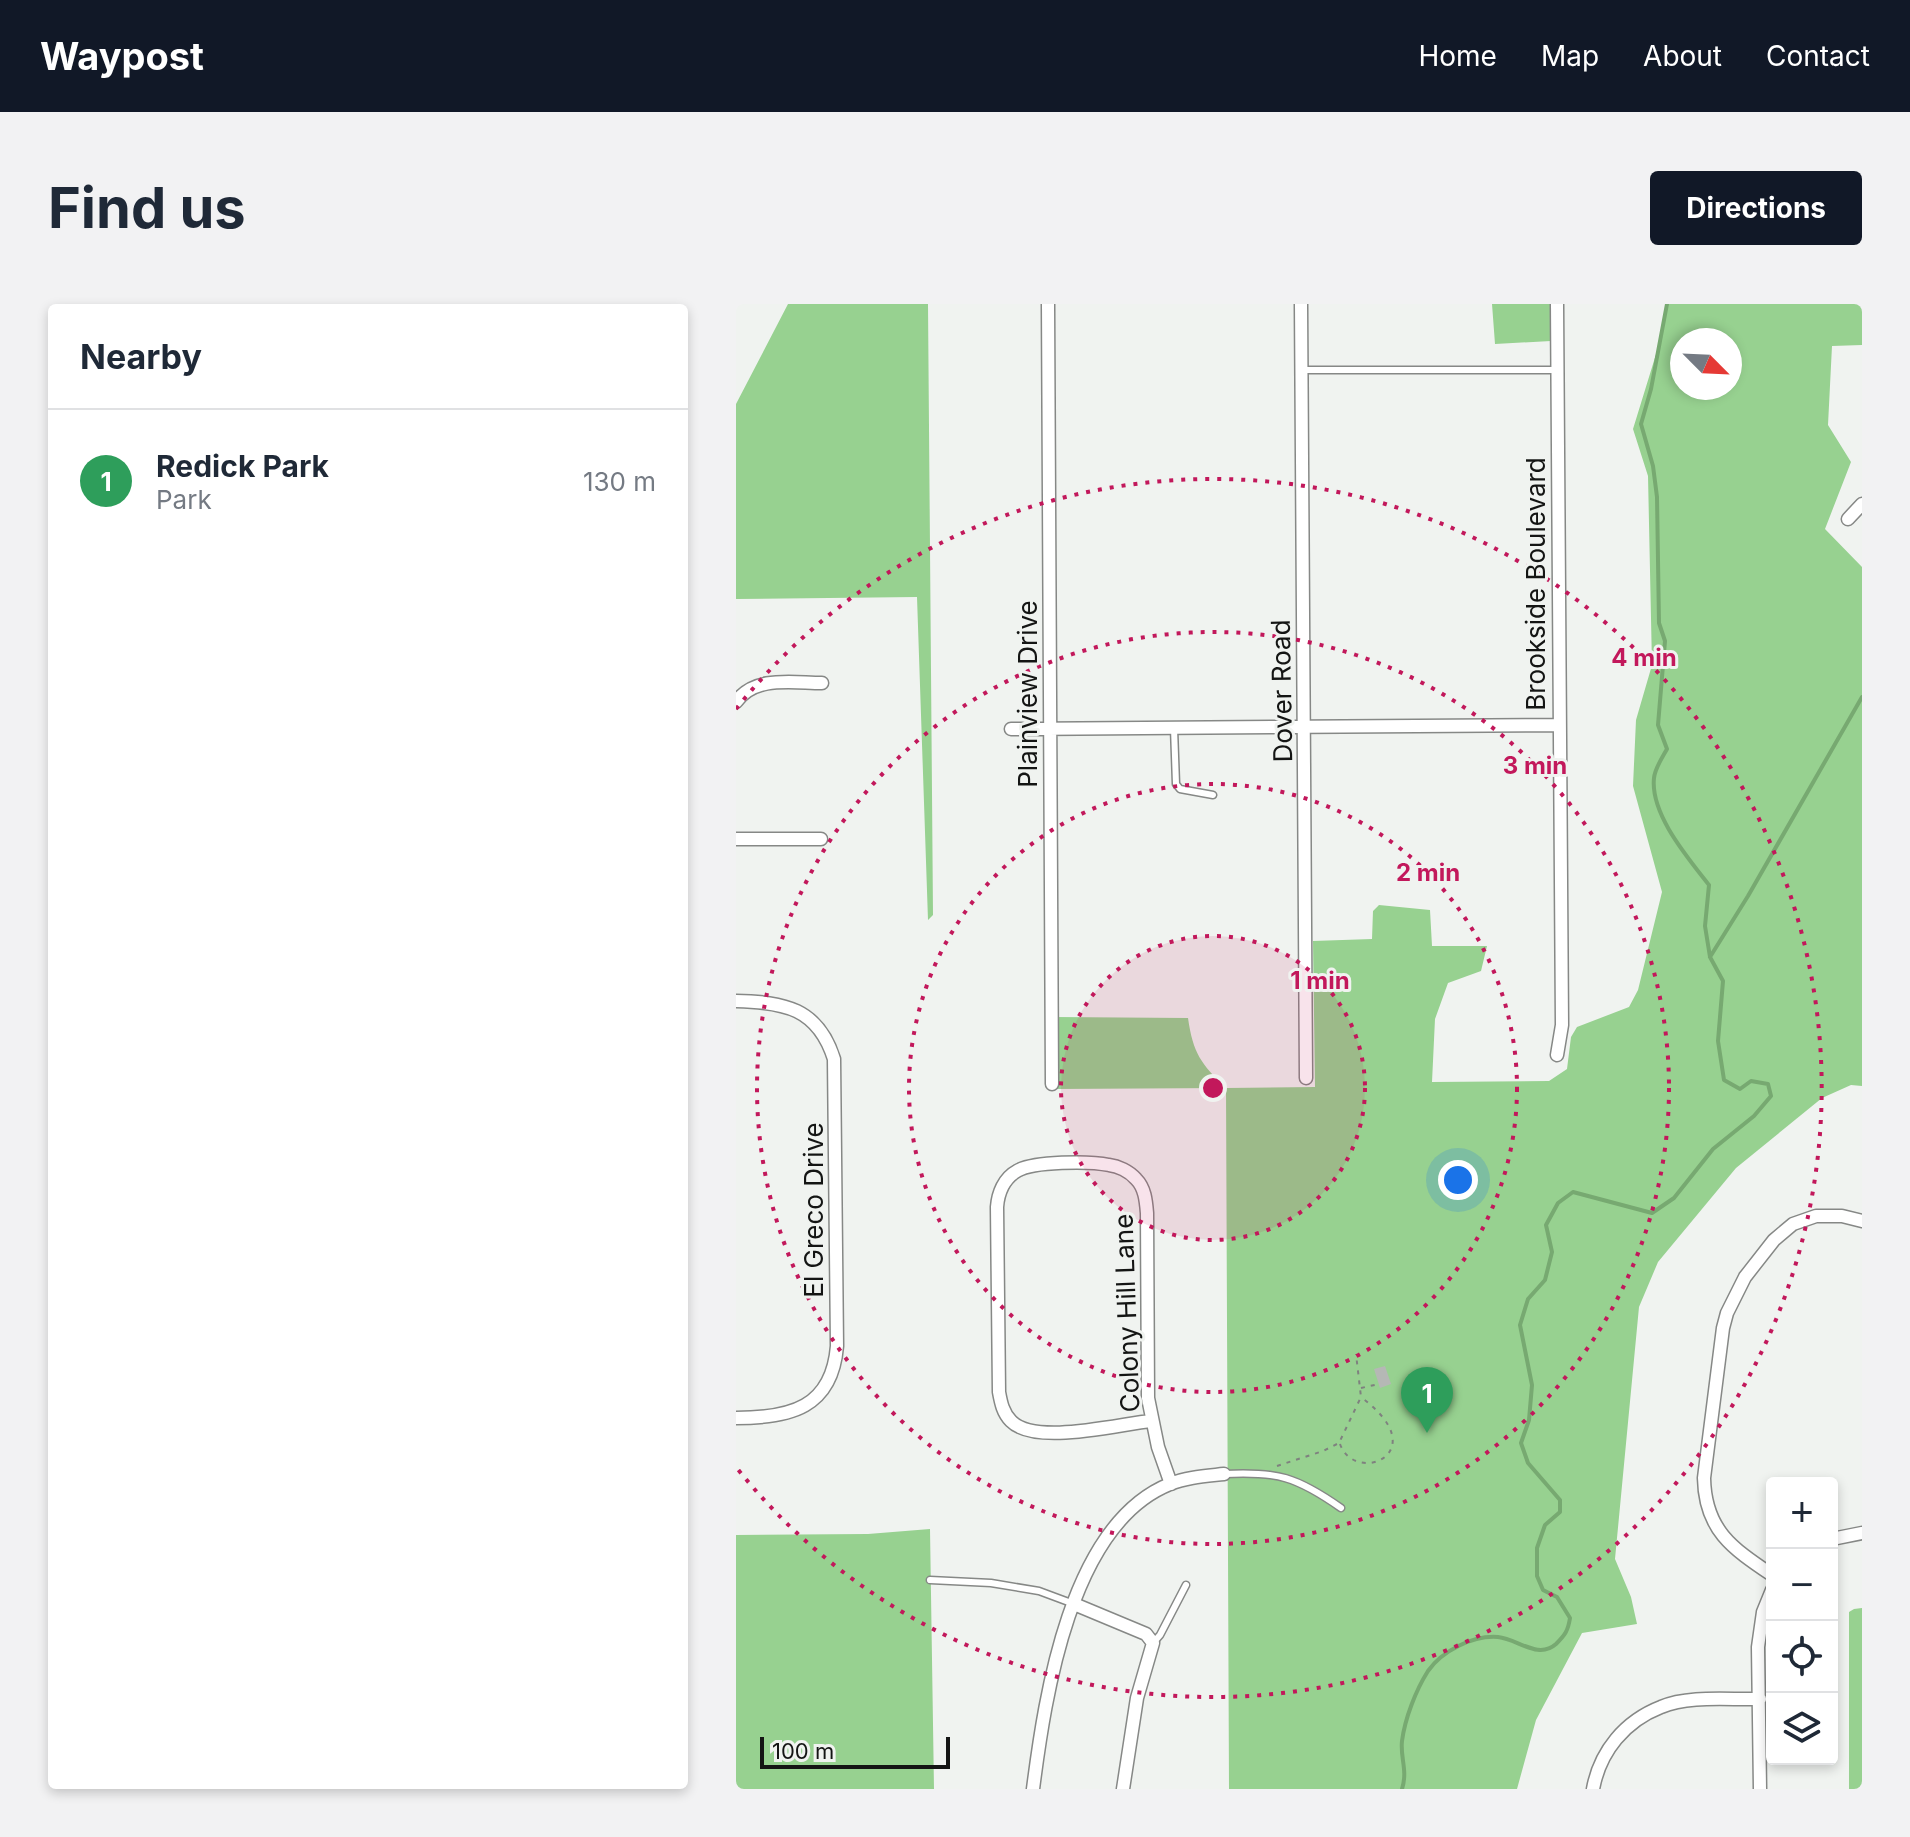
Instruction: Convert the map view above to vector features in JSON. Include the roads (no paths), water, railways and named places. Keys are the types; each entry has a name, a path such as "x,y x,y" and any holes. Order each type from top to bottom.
{"street":[{"name":"Plainview Drive","path":"1048,304 1052,1084"},
{"name":"Dover Road","path":"1301,304 1306,1078"},
{"name":"Brookside Boulevard","path":"1557,304 1562,1025 1557,1055"},
{"path":"1848,519 1862,504"},
{"path":"736,702 741,695 761,684 822,683"},
{"path":"1011,729 1559,725"},
{"path":"736,839 821,839"},
{"name":"El Greco Drive","path":"736,1001 763,1001 791,1007 814,1022 828,1040 835,1074 837,1346 832,1371 807,1405 786,1415 736,1418"},
{"name":"Colony Hill Lane","path":"1151,1421 1042,1433 1021,1428 1005,1413 999,1392 997,1207 1000,1190 1009,1176 1022,1168 1106,1164 1128,1172 1137,1179 1143,1190 1147,1213 1148,1398 1151,1421 1171,1484"},
{"path":"1766,1571 1740,1554 1720,1534 1705,1498 1706,1463 1727,1313 1745,1277 1774,1240 1793,1224 1816,1216 1842,1216 1862,1221"},
{"path":"1033,1789 1048,1686 1060,1639 1092,1564 1114,1528 1131,1510 1171,1484 1224,1474"},
{"path":"1838,1538 1862,1533"},
{"path":"1074,1604 1146,1634 1152,1646 1137,1698 1123,1789"},
{"path":"1760,1789 1758,1647 1766,1605"},
{"path":"1593,1789 1599,1765 1611,1745 1628,1725 1662,1706 1694,1701 1760,1699"}],"lane":[{"path":"1302,370 1556,370"},
{"path":"1174,728 1176,784 1180,789 1213,795"},
{"path":"1224,1474 1261,1472 1292,1479 1341,1508"},
{"path":"930,1580 991,1583 1039,1591 1074,1604"},
{"path":"1152,1646 1186,1585"}],"waterway":[{"path":"1402,1789 1402,1741 1406,1723 1419,1687 1441,1657 1459,1646 1488,1637 1542,1650 1556,1644 1568,1626 1570,1618 1557,1597 1543,1590 1537,1576 1537,1548 1545,1525 1560,1512 1560,1500 1528,1463 1521,1443 1529,1420 1532,1385 1520,1325 1528,1299 1545,1280 1552,1252 1546,1225 1558,1203 1573,1192 1652,1213 1674,1198 1713,1149 1754,1116 1771,1096 1768,1084 1751,1081 1740,1089 1724,1080 1718,1041 1723,981 1710,957 1705,926 1709,885 1672,835 1654,792 1655,774 1667,749 1658,725 1665,641 1659,623 1657,497 1653,466 1641,424 1667,304"},
{"path":"1710,957 1862,697"}],"place":[{"name":"Redick Park","path":"1427,1433"}]}
